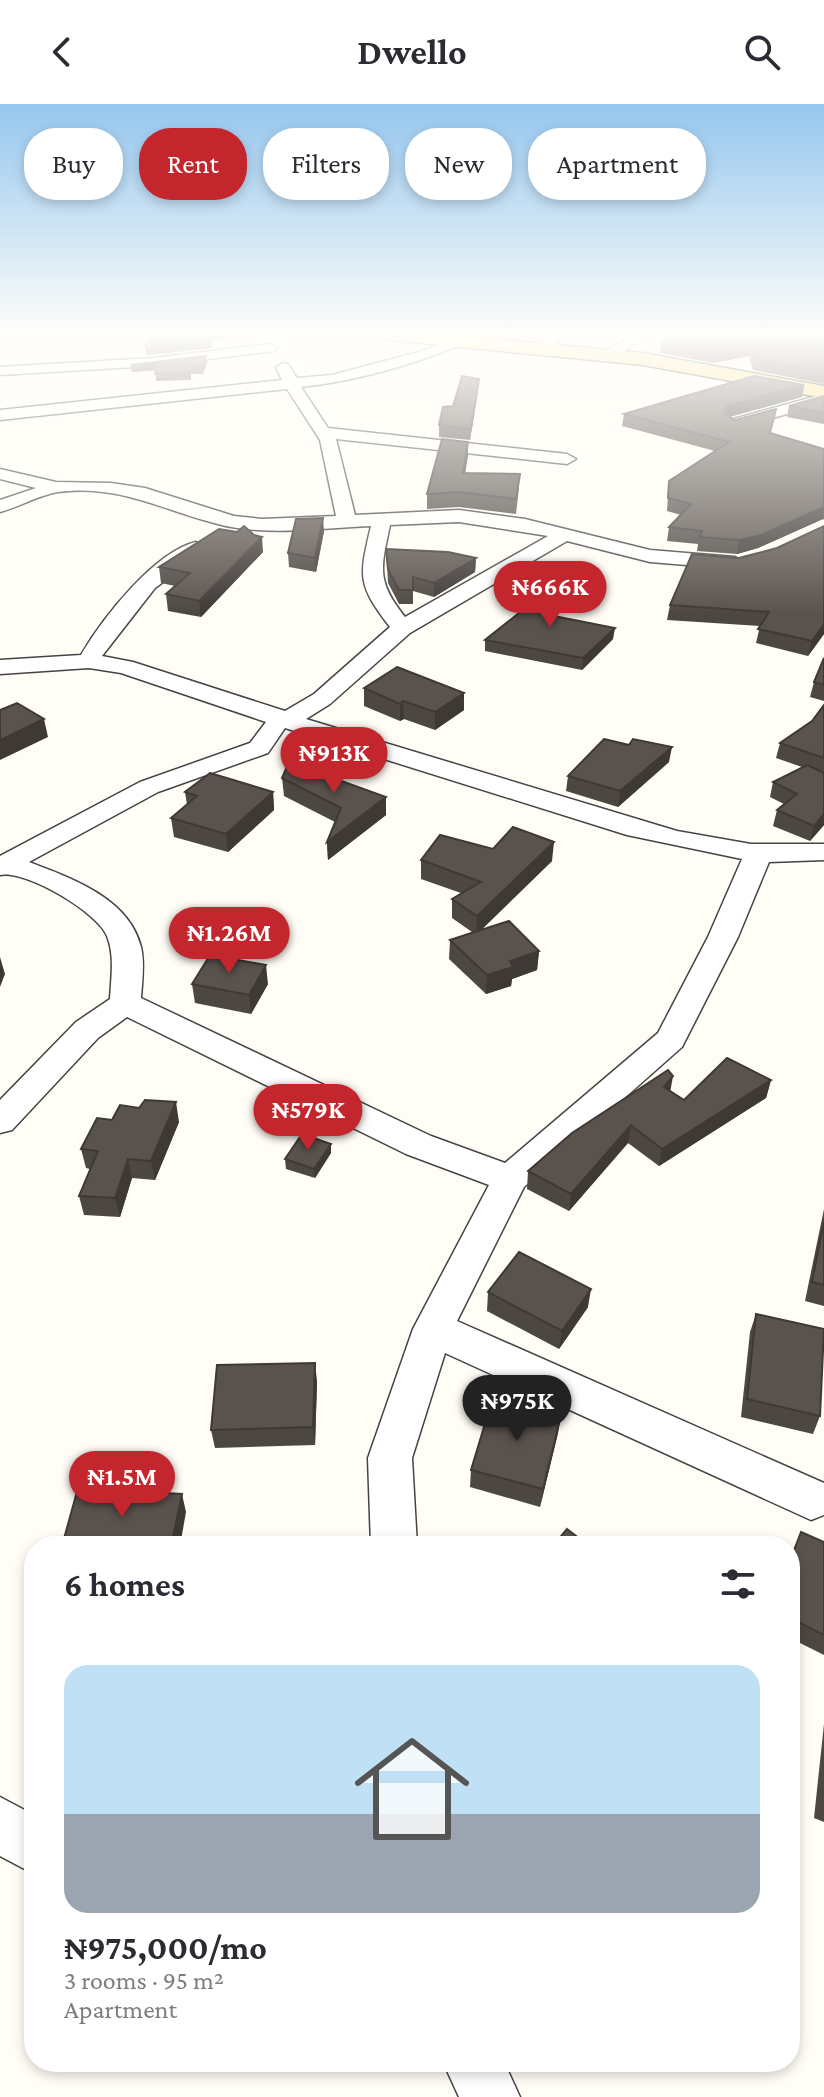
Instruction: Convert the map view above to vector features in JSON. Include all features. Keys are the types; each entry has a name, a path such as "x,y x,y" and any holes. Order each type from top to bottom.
{"street":[{"path":"318,428 328,440 347,523"},
{"path":"320,432 567,459"},
{"path":"0,474 56,487 111,488 145,493 231,521 262,525 347,523 432,516 485,518 681,560 737,563 757,558"},
{"path":"0,506 56,487"},
{"path":"89,661 93,650 152,577 207,542 231,521"},
{"path":"381,521 369,569 370,580 376,595 402,628"},
{"path":"4,866 109,806 149,787 259,748 284,718 322,699 402,628 562,536"},
{"path":"0,667 89,661 125,667 641,830 758,854 824,852"},
{"path":"394,1536 390,1458 433,1329 511,1178 671,1039 723,937 758,854"},
{"path":"4,866 62,885 92,902 117,926 126,944 125,1003"},
{"path":"125,1003 332,1101 425,1150 465,1166 511,1178"},
{"path":"0,1121 70,1047 125,1003"},
{"path":"433,1329 811,1499"},
{"path":"0,1824 24,1840"},
{"path":"478,2072 490,2097"}],"building":[{"path":"677,428 771,428 770,433 824,449 824,507 761,535 739,540 699,537 702,531 669,527 691,504 668,498 669,481 729,442"},
{"path":"442,439 468,442 463,473 520,474 516,499 460,492 427,494"},
{"path":"323,518 315,558 288,553 296,519"},
{"path":"244,526 254,535 262,537 199,601 166,594 190,573 159,567 219,529 237,532"},
{"path":"824,526 824,624 812,641 758,629 769,612 670,605 692,554 739,558 777,548"},
{"path":"386,549 448,552 476,558 434,583 413,577 413,590 399,590 388,569"},
{"path":"569,573 549,615 615,628 583,658 485,640"},
{"path":"824,658 824,685 814,682"},
{"path":"397,667 464,693 435,712 403,701 400,704 364,688"},
{"path":"17,703 44,719 0,740 0,710"},
{"path":"824,705 824,758 780,743 812,721"},
{"path":"604,739 629,745 633,739 672,747 620,791 568,776"},
{"path":"289,762 386,797 327,842 341,808 282,778"},
{"path":"807,765 824,773 824,814 814,826 777,810 797,794 773,782"},
{"path":"210,773 273,792 226,834 171,818 197,796 185,792"},
{"path":"513,827 554,842 477,916 452,899 481,882 421,860 440,835 493,849"},
{"path":"509,921 539,951 510,961 513,967 487,975 450,940"},
{"path":"210,955 266,965 249,995 192,984"},
{"path":"727,1058 771,1080 662,1149 631,1125 571,1194 528,1171 572,1133 668,1070 673,1076 664,1087 684,1100"},
{"path":"145,1100 176,1102 151,1161 128,1159 115,1198 79,1196 98,1151 81,1149 97,1118 112,1120 120,1105 139,1108"},
{"path":"302,1134 331,1144 314,1169 285,1159"},
{"path":"824,1221 824,1285 812,1282"},
{"path":"519,1252 591,1289 562,1331 488,1292"},
{"path":"756,1314 824,1329 820,1416 747,1399"},
{"path":"315,1363 313,1427 211,1430 217,1365"},
{"path":"493,1397 561,1415 543,1489 471,1470"},
{"path":"78,1488 182,1494 173,1536 65,1536"},
{"path":"567,1529 576,1536 561,1536"},
{"path":"801,1532 824,1542 824,1635 800,1623"}]}
